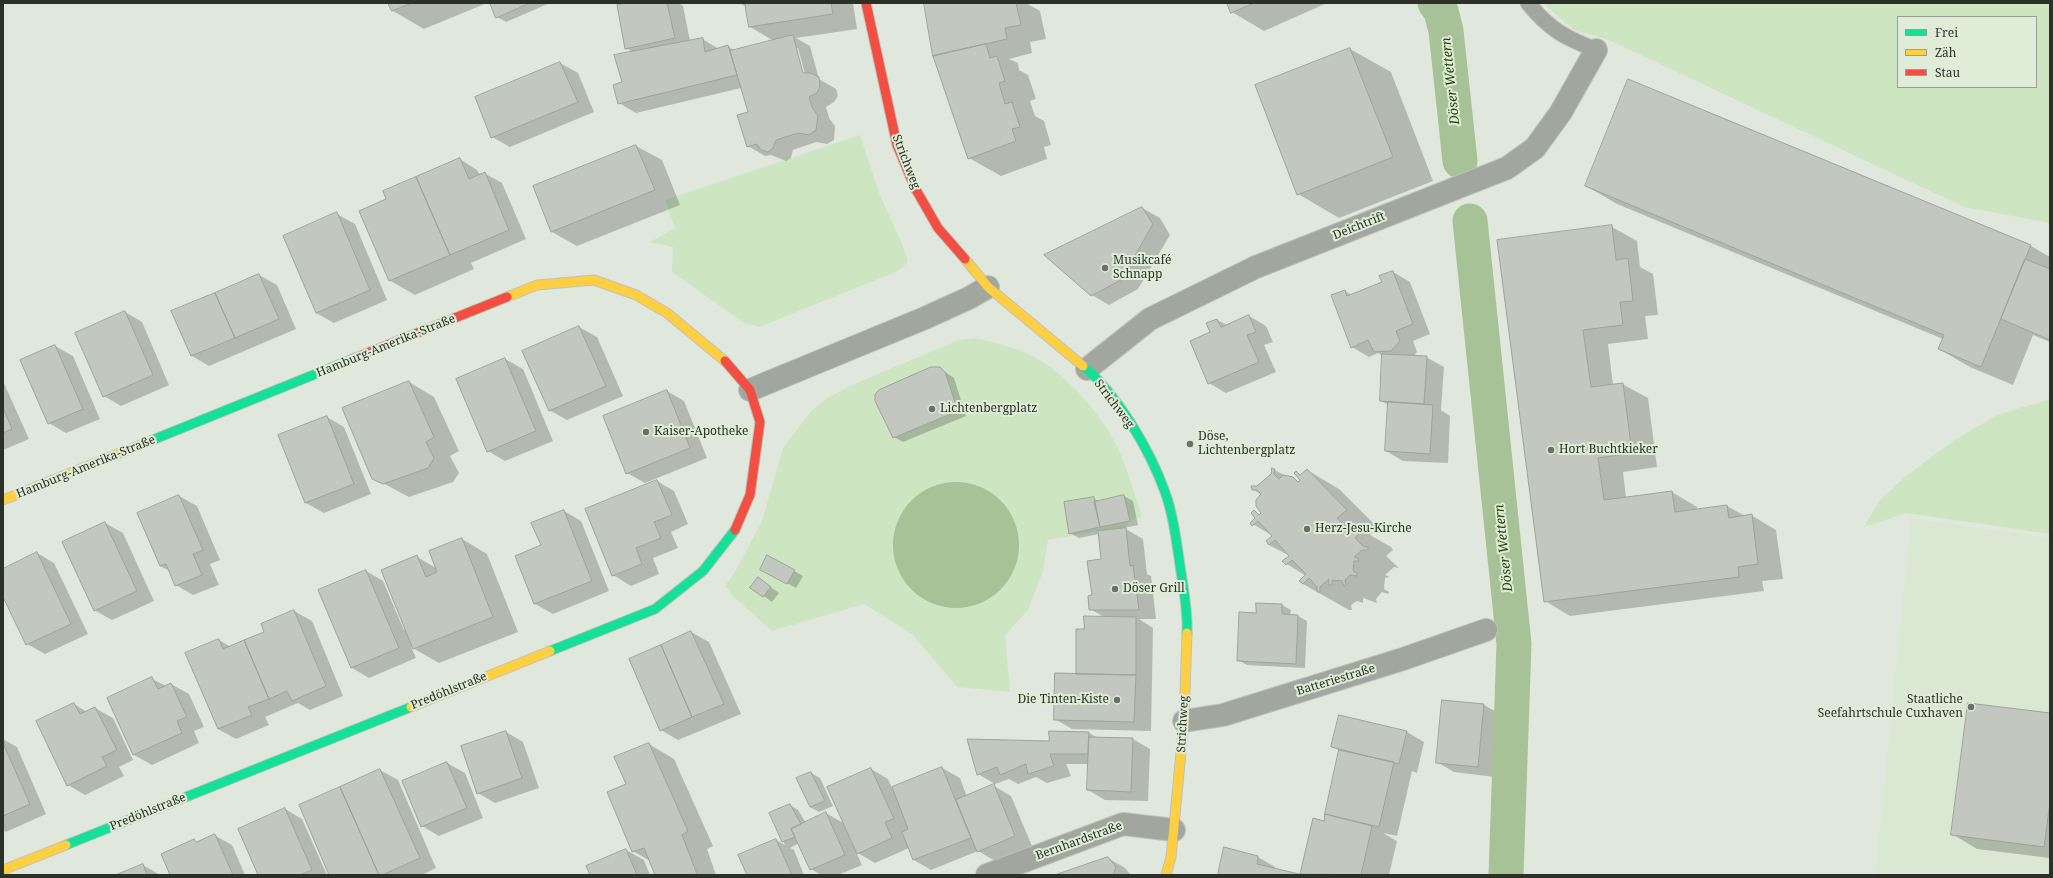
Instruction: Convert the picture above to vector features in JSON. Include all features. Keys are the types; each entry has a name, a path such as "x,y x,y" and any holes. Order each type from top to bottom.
{"street":[{"name":"Strichweg","path":"866,3 897,145 915,188 938,228 988,287 1086,369 1119,406 1148,453 1165,493 1176,539 1188,617 1184,721 1171,857 1166,875"},
{"name":"Deichtrift","path":"1086,369 1150,319 1256,267 1507,168 1535,148 1561,112 1596,50"},
{"name":"Hamburg-Amerika-Straße","path":"3,500 537,285 594,280 636,295 667,312 724,360 750,390"},
{"path":"750,390 930,316 969,298 988,287"},
{"name":"Predöhlstraße","path":"3,870 655,608 703,571 733,535 750,495 760,422 750,390"},
{"name":"Batteriestraße","path":"1184,721 1223,715 1403,659 1486,630"},
{"name":"Bernhardstraße","path":"987,875 1123,824 1174,830"}],"lane":[{"path":"1528,3 1541,19 1566,38 1596,50"}],"shaded area":[{"path":"1543,3 2050,3 2050,223 1964,207 1609,40 1574,30"},
{"path":"860,135 880,195 903,246 908,262 898,271 759,327 744,323 672,272 673,247 650,242 675,228 665,200"},
{"name":"Lichtenbergplatz","path":"976,338 1013,348 1034,357 1047,365 1072,386 1095,412 1105,426 1120,453 1142,516 1130,521 1126,528 1098,531 1048,540 1043,571 1028,610 1005,635 1010,692 957,687 912,634 864,604 772,631 734,597 725,586 736,570 762,521 783,448 812,410 826,399 852,385 959,340"},
{"path":"2050,399 2050,534 1906,513 1864,527 1879,501 1906,476 1953,441 1997,415"},
{"path":"950,482 962,482 980,486 1001,500 1015,521 1019,545 1015,569 1001,590 980,604 962,608 950,608 932,604 911,590 897,569 893,551 893,539 897,521 911,500 932,486"},
{"name":"Staatliche Seefahrtschule Cuxhaven","path":"1911,518 2050,538 2050,875 1875,875"}],"building":[{"path":"388,3 412,3 392,11"},
{"path":"490,3 530,3 496,18"},
{"path":"626,3 667,3 675,38 625,49 617,5"},
{"path":"745,3 831,3 833,14 749,27"},
{"path":"924,3 1016,3 1021,25 1005,28 1007,39 933,56"},
{"path":"1227,3 1254,3 1231,13"},
{"path":"793,35 803,73 811,73 819,77 820,86 817,93 809,97 812,107 818,116 816,130 809,135 798,133 776,140 773,148 768,152 761,150 757,144 747,147 737,115 748,112 730,51"},
{"path":"703,38 705,52 728,45 737,75 618,104 613,85 622,82 614,55"},
{"path":"986,44 990,58 997,56 1005,81 999,83 1005,104 1012,102 1020,127 1012,129 1016,141 968,159 933,56"},
{"path":"1350,48 1393,157 1297,195 1255,85"},
{"path":"560,62 578,102 491,138 475,97"},
{"path":"1628,79 2031,245 1981,367 1938,349 1944,335 1585,186"},
{"path":"636,145 655,190 551,232 533,186"},
{"path":"460,158 469,179 485,172 509,230 450,255 416,177"},
{"path":"416,177 450,255 389,281 359,211 386,199 383,191"},
{"path":"1142,207 1153,224 1121,280 1091,296 1044,255"},
{"path":"337,212 370,290 316,313 283,236"},
{"path":"1612,225 1616,260 1628,258 1633,301 1620,302 1623,325 1583,330 1591,387 1623,383 1632,453 1598,458 1604,500 1672,491 1675,512 1727,505 1729,518 1752,514 1758,564 1738,567 1739,577 1544,602 1497,240"},
{"path":"2025,259 2050,269 2050,340 2001,319"},
{"path":"1393,271 1413,324 1396,331 1400,341 1391,351 1374,352 1368,340 1351,348 1331,295 1345,290 1347,296 1382,282 1379,276"},
{"path":"259,274 279,319 235,338 215,293"},
{"path":"215,293 235,338 191,356 171,311"},
{"path":"125,311 153,375 103,397 75,333"},
{"path":"1249,315 1256,332 1247,335 1259,362 1208,384 1190,341 1210,332 1206,323 1217,319 1221,327"},
{"path":"579,326 606,386 549,411 522,351"},
{"path":"55,345 83,409 48,424 20,360"},
{"path":"1382,354 1427,356 1424,404 1380,401"},
{"path":"505,358 536,431 487,452 456,379"},
{"path":"931,367 940,367 945,372 958,411 893,438 875,401 875,394 879,390"},
{"path":"409,381 434,437 426,442 434,458 428,468 383,484 372,479 342,408"},
{"path":"667,390 690,448 626,474 603,416"},
{"path":"1388,402 1433,405 1430,454 1385,451"},
{"path":"3,408 12,429 3,433"},
{"path":"327,416 354,484 305,503 278,435"},
{"name":"Herz-Jesu-Kirche","path":"1272,468 1275,469 1274,474 1279,479 1283,475 1293,477 1298,482 1300,480 1294,473 1296,471 1300,475 1307,469 1347,510 1337,518 1352,534 1359,527 1362,531 1355,538 1363,546 1368,547 1368,550 1362,550 1354,557 1358,558 1359,561 1354,561 1353,571 1357,573 1357,576 1350,575 1345,580 1346,585 1344,586 1342,581 1332,580 1332,585 1328,585 1329,579 1320,587 1320,592 1317,592 1317,587 1309,578 1303,584 1299,581 1306,574 1292,560 1286,565 1282,561 1289,556 1275,540 1269,545 1266,541 1272,536 1258,521 1252,526 1250,523 1255,518 1251,513 1254,510 1259,515 1261,513 1256,506 1256,500 1261,494 1257,490 1252,490 1251,486 1257,486 1271,474"},
{"path":"657,480 672,515 654,522 661,538 636,548 642,564 612,576 585,509"},
{"path":"179,495 203,550 193,554 202,575 175,586 166,564 160,566 137,513"},
{"path":"1124,495 1130,521 1100,527 1094,502"},
{"path":"1094,497 1100,527 1069,534 1064,502"},
{"path":"564,510 592,581 534,604 515,556 541,545 531,523"},
{"path":"105,522 137,591 94,611 62,542"},
{"path":"1126,528 1130,566 1133,565 1139,610 1089,610 1088,596 1092,595 1087,561 1101,559 1098,531"},
{"path":"462,538 493,617 413,649 381,570 417,555 426,577 437,572 429,551"},
{"path":"37,552 71,624 26,645 3,597 3,569"},
{"path":"767,555 795,570 787,584 760,570"},
{"path":"366,570 399,648 351,668 318,590"},
{"path":"758,577 771,587 763,597 750,588"},
{"path":"1256,603 1282,604 1282,614 1298,615 1296,664 1237,661 1239,612 1256,613"},
{"path":"294,610 326,686 292,701 287,691 269,699 244,640 264,632 261,624"},
{"path":"1084,616 1136,617 1136,675 1076,674 1076,629 1084,629"},
{"path":"691,631 724,704 692,717 661,645"},
{"path":"219,639 223,649 244,640 269,699 248,707 252,715 218,729 185,653"},
{"path":"661,645 692,717 660,731 629,659"},
{"path":"1055,673 1136,675 1134,722 1054,720"},
{"path":"152,677 158,689 171,683 187,717 177,721 182,733 133,755 107,698"},
{"path":"1442,700 1484,704 1478,767 1436,763"},
{"path":"74,703 80,714 95,707 117,750 102,757 107,766 67,786 36,721"},
{"path":"1968,703 2050,713 2050,802 2044,847 1951,835"},
{"path":"1339,715 1407,731 1399,764 1331,747"},
{"path":"506,731 522,778 477,794 461,746"},
{"path":"1049,731 1089,732 1088,754 1050,754 1054,766 1028,774 1026,764 1000,775 997,767 977,775 967,739 1049,741"},
{"path":"1089,737 1133,738 1131,792 1087,790"},
{"path":"3,743 30,804 3,816"},
{"path":"649,743 688,831 682,835 697,874 655,875 644,848 632,852 607,792 626,784 614,757"},
{"path":"1339,750 1394,762 1379,827 1325,814"},
{"path":"447,762 467,808 421,827 402,781"},
{"path":"942,767 971,838 913,860 902,832 908,829 892,787"},
{"path":"871,768 894,819 885,822 892,838 857,854 827,787"},
{"path":"380,769 420,858 382,875 379,875 340,787"},
{"path":"811,772 825,801 810,807 796,778"},
{"path":"994,784 1015,836 977,852 956,800"},
{"path":"340,787 379,875 329,875 299,805"},
{"path":"790,804 801,824 791,829 795,837 782,842 769,813"},
{"path":"285,808 312,870 300,875 258,875 238,829"},
{"path":"826,812 845,855 810,870 791,829"},
{"path":"1325,814 1372,826 1361,875 1300,874 1313,818 1324,821"},
{"path":"215,834 233,875 170,875 161,854 194,839 196,842"},
{"path":"776,839 792,875 747,875 738,855"},
{"path":"1224,847 1258,856 1257,864 1303,875 1218,875"},
{"path":"626,849 637,875 590,875 586,866"},
{"path":"1108,857 1116,867 1113,875 1055,875"},
{"path":"143,864 147,875 116,875"}],"waterway":[{"name":"Döser Wettern","path":"1435,3 1441,11 1446,31 1460,161"},
{"name":"Döser Wettern","path":"1470,221 1514,644 1506,875"}],"traffic: fast":[{"path":"150,441 355,358"},
{"path":"1083,366 1096,378 1120,407 1141,441 1159,476 1171,511 1177,542 1186,602 1187,633"},
{"path":"550,651 655,609 703,571 735,530"},
{"path":"66,845 411,707"}],"traffic: slow":[{"path":"965,259 988,287 1083,366"},
{"path":"507,297 537,285 594,280 636,295 667,313 725,361"},
{"path":"3,500 150,441"},
{"path":"1166,875 1171,857 1184,721 1187,633"},
{"path":"411,707 550,651"},
{"path":"3,870 66,845"}],"traffic: jam":[{"path":"866,3 897,145 915,188 938,228 965,259"},
{"path":"355,358 507,297"},
{"path":"725,361 750,390 760,422 750,495 735,530"}],"place":[{"name":"Musikcafé Schnapp","path":"1105,268"},
{"name":"Lichtenbergplatz","path":"932,409"},
{"name":"Kaiser-Apotheke","path":"646,432"},
{"name":"Döse, Lichtenbergplatz","path":"1190,444"},
{"name":"Hort Buchtkieker","path":"1551,450"},
{"name":"Herz-Jesu-Kirche","path":"1307,529"},
{"name":"Döser Grill","path":"1115,589"},
{"name":"Die Tinten-Kiste","path":"1117,700"},
{"name":"Staatliche Seefahrtschule Cuxhaven","path":"1971,707"}]}
